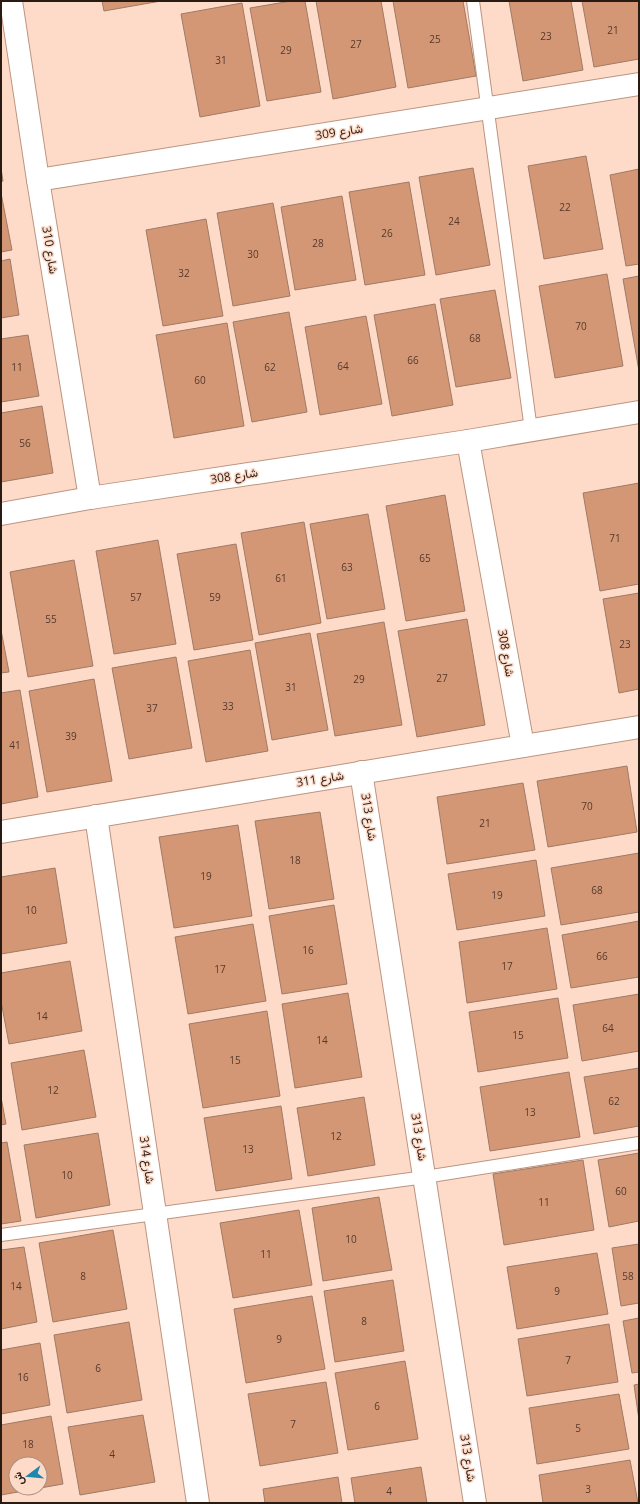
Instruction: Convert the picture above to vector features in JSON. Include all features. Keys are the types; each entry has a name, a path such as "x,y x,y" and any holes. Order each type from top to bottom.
{"street":[{"name":"شارع 310","path":"11,1 38,180 90,498"},
{"name":"شارع 309","path":"38,180 639,84"},
{"name":"شارع 308","path":"1,514 90,498 468,441 639,412"},
{"name":"شارع 308","path":"468,441 524,746"},
{"name":"شارع 311","path":"1,832 639,727"},
{"name":"شارع 313","path":"361,772 476,1503"},
{"name":"شارع 314","path":"96,816 198,1503"}],"lane":[{"path":"473,1 532,430"},
{"path":"1,1235 425,1177 639,1143"}],"building":[{"path":"102,1 161,1 104,11"},
{"path":"291,1 305,1 321,92 267,101 250,8"},
{"path":"316,1 381,1 396,87 333,99"},
{"path":"393,1 463,1 476,76 408,88"},
{"path":"509,1 571,1 583,70 523,81"},
{"path":"582,1 639,1 639,59 594,67"},
{"path":"242,3 260,106 200,117 181,14"},
{"path":"586,156 603,249 544,259 528,166"},
{"path":"1,168 3,181 1,182"},
{"path":"473,168 490,265 436,275 419,177"},
{"path":"639,169 639,264 626,266 610,175"},
{"path":"409,182 425,275 365,285 349,192"},
{"path":"1,193 12,250 1,252"},
{"path":"342,196 356,280 295,290 281,207"},
{"path":"273,203 290,296 233,306 217,213"},
{"path":"206,219 223,316 163,326 146,230"},
{"path":"10,259 19,315 1,318 1,261"},
{"path":"607,274 623,366 555,378 539,286"},
{"path":"639,276 639,371 623,279"},
{"path":"495,290 511,378 456,387 440,299"},
{"path":"435,304 453,405 392,416 374,315"},
{"path":"289,312 307,412 252,422 233,322"},
{"path":"366,316 382,404 320,415 305,327"},
{"path":"227,323 244,426 174,438 156,335"},
{"path":"28,335 39,396 1,402 1,339"},
{"path":"42,406 53,473 1,482 1,413"},
{"path":"639,483 639,584 600,591 583,493"},
{"path":"445,495 465,611 406,621 386,506"},
{"path":"368,514 385,609 327,619 310,524"},
{"path":"304,522 321,623 259,635 241,533"},
{"path":"158,540 176,644 114,654 96,551"},
{"path":"236,544 253,640 194,650 177,554"},
{"path":"74,560 93,666 28,677 10,572"},
{"path":"639,593 639,689 619,693 603,599"},
{"path":"467,619 485,725 417,737 398,631"},
{"path":"384,622 402,725 335,736 317,634"},
{"path":"1,630 9,672 1,673"},
{"path":"310,633 328,730 272,740 255,643"},
{"path":"250,650 268,751 206,762 188,661"},
{"path":"176,657 192,748 129,759 112,668"},
{"path":"94,679 112,781 47,792 29,691"},
{"path":"20,690 38,797 1,804 1,693"},
{"path":"627,766 637,832 548,847 537,781"},
{"path":"523,783 535,850 447,864 437,797"},
{"path":"320,812 334,899 269,909 255,821"},
{"path":"238,825 252,916 174,928 159,837"},
{"path":"639,853 639,912 561,925 551,868"},
{"path":"536,860 545,916 457,930 448,874"},
{"path":"55,868 67,943 1,954 1,877"},
{"path":"334,905 347,984 282,994 269,916"},
{"path":"639,921 639,977 571,988 562,935"},
{"path":"253,924 266,1001 188,1014 175,937"},
{"path":"547,928 557,989 467,1003 459,942"},
{"path":"70,961 82,1031 9,1044 1,1001 1,973"},
{"path":"348,993 362,1077 295,1088 282,1004"},
{"path":"639,994 639,1051 582,1061 573,1005"},
{"path":"558,998 568,1058 478,1072 469,1012"},
{"path":"267,1011 280,1096 203,1108 189,1024"},
{"path":"84,1050 96,1117 22,1130 11,1063"},
{"path":"639,1068 639,1126 594,1134 584,1077"},
{"path":"569,1072 580,1137 490,1151 480,1087"},
{"path":"1,1097 6,1124 1,1125"},
{"path":"364,1097 375,1165 308,1176 297,1108"},
{"path":"281,1106 292,1179 216,1191 204,1118"},
{"path":"98,1133 110,1205 36,1218 24,1145"},
{"path":"7,1142 21,1221 1,1224 1,1143"},
{"path":"639,1153 639,1221 609,1227 598,1160"},
{"path":"583,1160 594,1230 504,1245 493,1174"},
{"path":"379,1197 392,1270 323,1281 312,1208"},
{"path":"299,1210 312,1285 233,1298 220,1223"},
{"path":"113,1230 127,1309 53,1322 39,1243"},
{"path":"639,1244 639,1303 621,1306 612,1248"},
{"path":"24,1247 37,1322 1,1329 1,1250"},
{"path":"597,1253 608,1314 517,1329 507,1267"},
{"path":"393,1280 404,1351 335,1362 324,1291"},
{"path":"312,1296 325,1369 246,1383 234,1309"},
{"path":"639,1318 639,1372 632,1373 623,1321"},
{"path":"129,1322 142,1400 67,1413 54,1335"},
{"path":"609,1324 618,1382 527,1396 518,1339"},
{"path":"40,1343 50,1405 1,1414 1,1350"},
{"path":"405,1361 418,1439 348,1450 335,1373"},
{"path":"326,1382 338,1453 260,1466 248,1394"},
{"path":"639,1384 639,1420 634,1385"},
{"path":"619,1394 629,1449 537,1464 529,1408"},
{"path":"143,1415 155,1482 80,1495 68,1427"},
{"path":"51,1416 63,1484 48,1487 48,1456 8,1456 8,1494 1,1495 1,1425"},
{"path":"630,1460 638,1503 543,1503 539,1475"},
{"path":"421,1467 427,1503 355,1503 351,1478"},
{"path":"338,1477 342,1503 265,1503 263,1489"}]}
